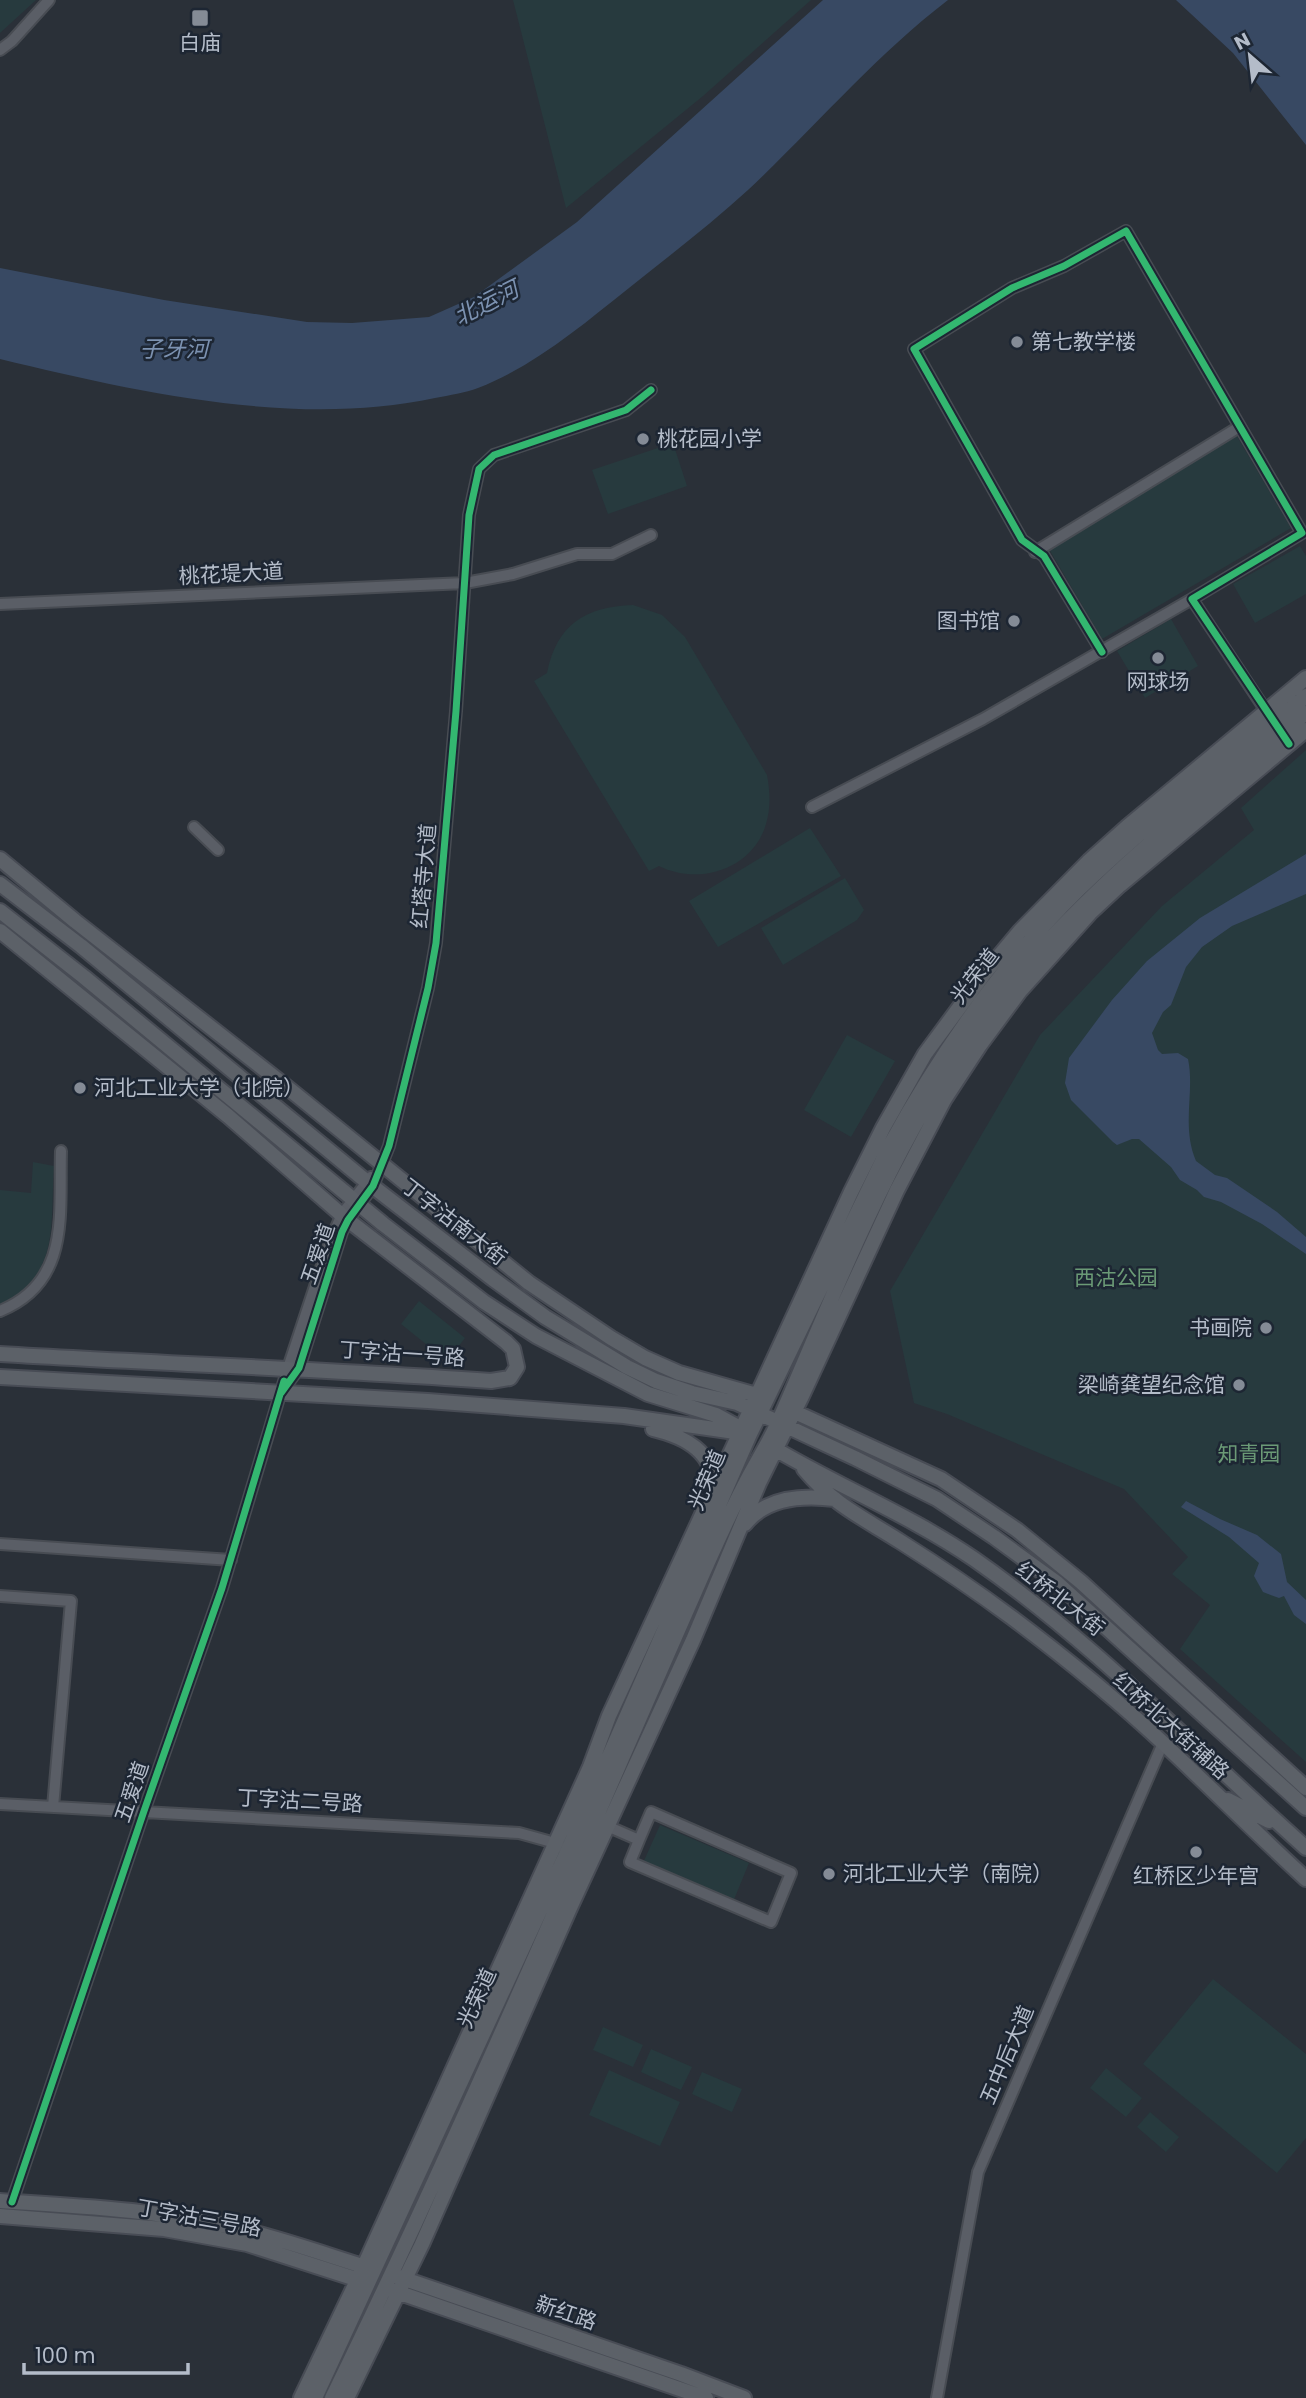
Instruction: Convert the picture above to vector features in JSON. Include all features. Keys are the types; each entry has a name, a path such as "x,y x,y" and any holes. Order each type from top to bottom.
{"main road":[{"path":"573,1852 607,1826 693,1640 771,1446 943,1100 1020,991 1100,904 1277,728 1306,678"},
{"name":"光荣道","path":"1277,728 1306,696"},
{"name":"光荣道","path":"573,1852 744,1432 890,1145 944,1052 988,990 1034,936 1095,874 1187,793 1277,728 1306,713"},
{"path":"1277,728 1306,730"},
{"path":"0,859 519,1276 611,1339 679,1373 759,1404 790,1409 941,1479 1017,1530 1081,1582 1306,1788"},
{"name":"丁字沽南大街","path":"0,884 81,946 370,1184 545,1317 602,1352 673,1388 759,1404"},
{"path":"0,911 192,1065 356,1202 484,1302 537,1336 648,1394 716,1415 744,1432"},
{"path":"0,932 228,1115 345,1217"},
{"path":"192,1065 228,1115"},
{"name":"丁字沽一号路","path":"0,1353 491,1381 510,1378 516,1372 516,1357 506,1342 345,1217"},
{"path":"0,1377 428,1401 624,1416 744,1432"},
{"name":"红桥北大街","path":"759,1404 783,1424 937,1499 1057,1583 1306,1808"},
{"path":"598,1415 667,1432 689,1443 701,1452 710,1465 713,1490"},
{"path":"347,2398 573,1852 590,1767 609,1716 713,1490 744,1432"},
{"name":"红桥北大街","path":"744,1432 882,1504 973,1558 1099,1656 1306,1848"},
{"name":"光荣道","path":"315,2398 366,2275 573,1852 711,1555 771,1446"},
{"name":"红桥北大街辅路","path":"799,1463 833,1499 926,1558 1013,1619 1163,1743 1306,1879"},
{"path":"737,1534 749,1518 774,1503 800,1497 882,1504"},
{"path":"1212,1792 1283,1828"},
{"name":"丁字沽三号路","path":"6,2202 149,2214 254,2232 366,2275"},
{"name":"丁字沽三号路","path":"0,2216 164,2229 247,2244 396,2284"},
{"path":"301,2398 366,2275"},
{"path":"332,2398 396,2284"},
{"name":"新红路","path":"396,2284 706,2398"},
{"name":"新红路","path":"396,2284 681,2374 744,2398"}],"street":[{"path":"0,50 12,41 49,0"},
{"path":"812,807 983,719 1102,652 1302,533 1126,231 1064,266 1012,288 914,349 1023,540 1035,552 1044,556 1102,652"},
{"name":"红塔寺大道","path":"356,1202 381,1166 389,1146 436,943 469,514 479,469 494,454 626,410 651,390"},
{"path":"1035,552 1239,427"},
{"name":"桃花堤大道","path":"0,604 465,583 513,574 577,554 612,554 651,535"},
{"path":"1192,598 1277,728"},
{"path":"194,827 218,850"},
{"path":"0,1311 15,1305 30,1292 43,1279 55,1258 61,1151"},
{"name":"五爱道","path":"6,2202 231,1560 281,1393 293,1368 329,1244 356,1202"},
{"path":"0,1544 231,1560"},
{"path":"0,1596 71,1601 53,1807"},
{"name":"五中后大道","path":"937,2398 978,2172 1163,1743"},
{"name":"丁字沽二号路","path":"0,1804 519,1833 573,1852"},
{"path":"651,1812 791,1873 771,1922 630,1862 639,1840 651,1812"},
{"path":"607,1826 639,1840"}],"green space":[{"path":"0,0 36,0 0,33"},
{"path":"513,0 811,0 703,96 566,208"},
{"path":"1235,433 1291,528 1102,639 1046,544"},
{"path":"673,443 687,486 608,514 592,470"},
{"path":"1300,546 1306,556 1306,594 1255,623 1233,584"},
{"path":"633,605 662,615 685,637 767,775 769,811 759,840 737,862 723,869 691,874 659,866 649,871 534,681 547,673 558,642 576,621 601,610"},
{"name":"网球场","path":"1171,619 1198,666 1145,698 1117,651"},
{"name":"西沽公园","path":"1306,750 1306,1762 1180,1649 1210,1605 1172,1574 1188,1557 1124,1489 947,1414 914,1403 890,1291 1040,1035 1162,906 1254,830 1241,808"},
{"path":"810,828 841,876 718,947 689,901"},
{"path":"845,878 864,910 857,920 783,965 761,928"},
{"path":"847,1035 895,1061 851,1137 804,1110"},
{"path":"33,1162 54,1166 48,1246 43,1264 34,1279 20,1293 0,1304 0,1190 31,1193"},
{"path":"419,1301 465,1338 447,1361 401,1324"},
{"path":"660,1825 749,1863 733,1902 643,1863"},
{"path":"1213,1979 1306,2054 1306,2138 1277,2173 1143,2064"},
{"path":"603,2027 643,2045 633,2067 593,2050"},
{"path":"651,2049 692,2067 681,2090 641,2072"},
{"path":"1106,2068 1142,2098 1126,2117 1090,2088"},
{"path":"609,2070 680,2102 660,2146 589,2115"},
{"path":"702,2072 742,2089 732,2112 692,2094"},
{"path":"1150,2112 1179,2137 1166,2152 1137,2127"}],"water":[{"name":"子牙河","path":"823,0 948,0 895,44 773,166 705,228 557,344 499,379 452,395 382,406 272,408 161,394 0,359 0,268 164,300 307,322 352,323 429,317 474,297 577,222"},
{"path":"1176,0 1306,0 1306,145 1233,53"},
{"path":"1306,854 1306,894 1232,926 1202,947 1186,967 1171,1005 1163,1012 1152,1033 1162,1054 1178,1053 1188,1059 1189,1135 1196,1161 1215,1175 1227,1178 1277,1212 1306,1237 1306,1254 1262,1224 1221,1202 1204,1197 1180,1180 1171,1167 1139,1139 1117,1145 1071,1100 1065,1083 1069,1058 1112,1000 1147,961 1200,918"},
{"path":"1186,1501 1257,1535 1281,1554 1287,1582 1306,1600 1306,1624 1294,1615 1284,1596 1279,1598 1263,1592 1254,1576 1259,1563 1229,1537 1181,1507"}],"cycle path":[{"path":"1102,652 1044,556 1022,540 914,349 1012,288 1064,266 1126,231 1302,533 1192,599 1289,744"},
{"path":"281,1393 299,1368 342,1232 373,1186 389,1146 428,988 436,943 456,711 469,515 479,469 494,455 626,410 651,390"},
{"path":"12,2202 222,1588 284,1381"}],"place":[{"name":"白庙","path":"200,18"},
{"name":"第七教学楼","path":"1017,342"},
{"name":"桃花园小学","path":"643,439"},
{"name":"图书馆","path":"1014,621"},
{"name":"网球场","path":"1158,658"},
{"name":"河北工业大学（北院）","path":"80,1088"},
{"name":"书画院","path":"1266,1328"},
{"name":"梁崎龚望纪念馆","path":"1239,1385"},
{"name":"红桥区少年宫","path":"1196,1852"},
{"name":"河北工业大学（南院）","path":"829,1874"}],"water label":[{"name":"北运河","path":"486,303"}],"park label":[{"name":"知青园","path":"1249,1454"}]}
